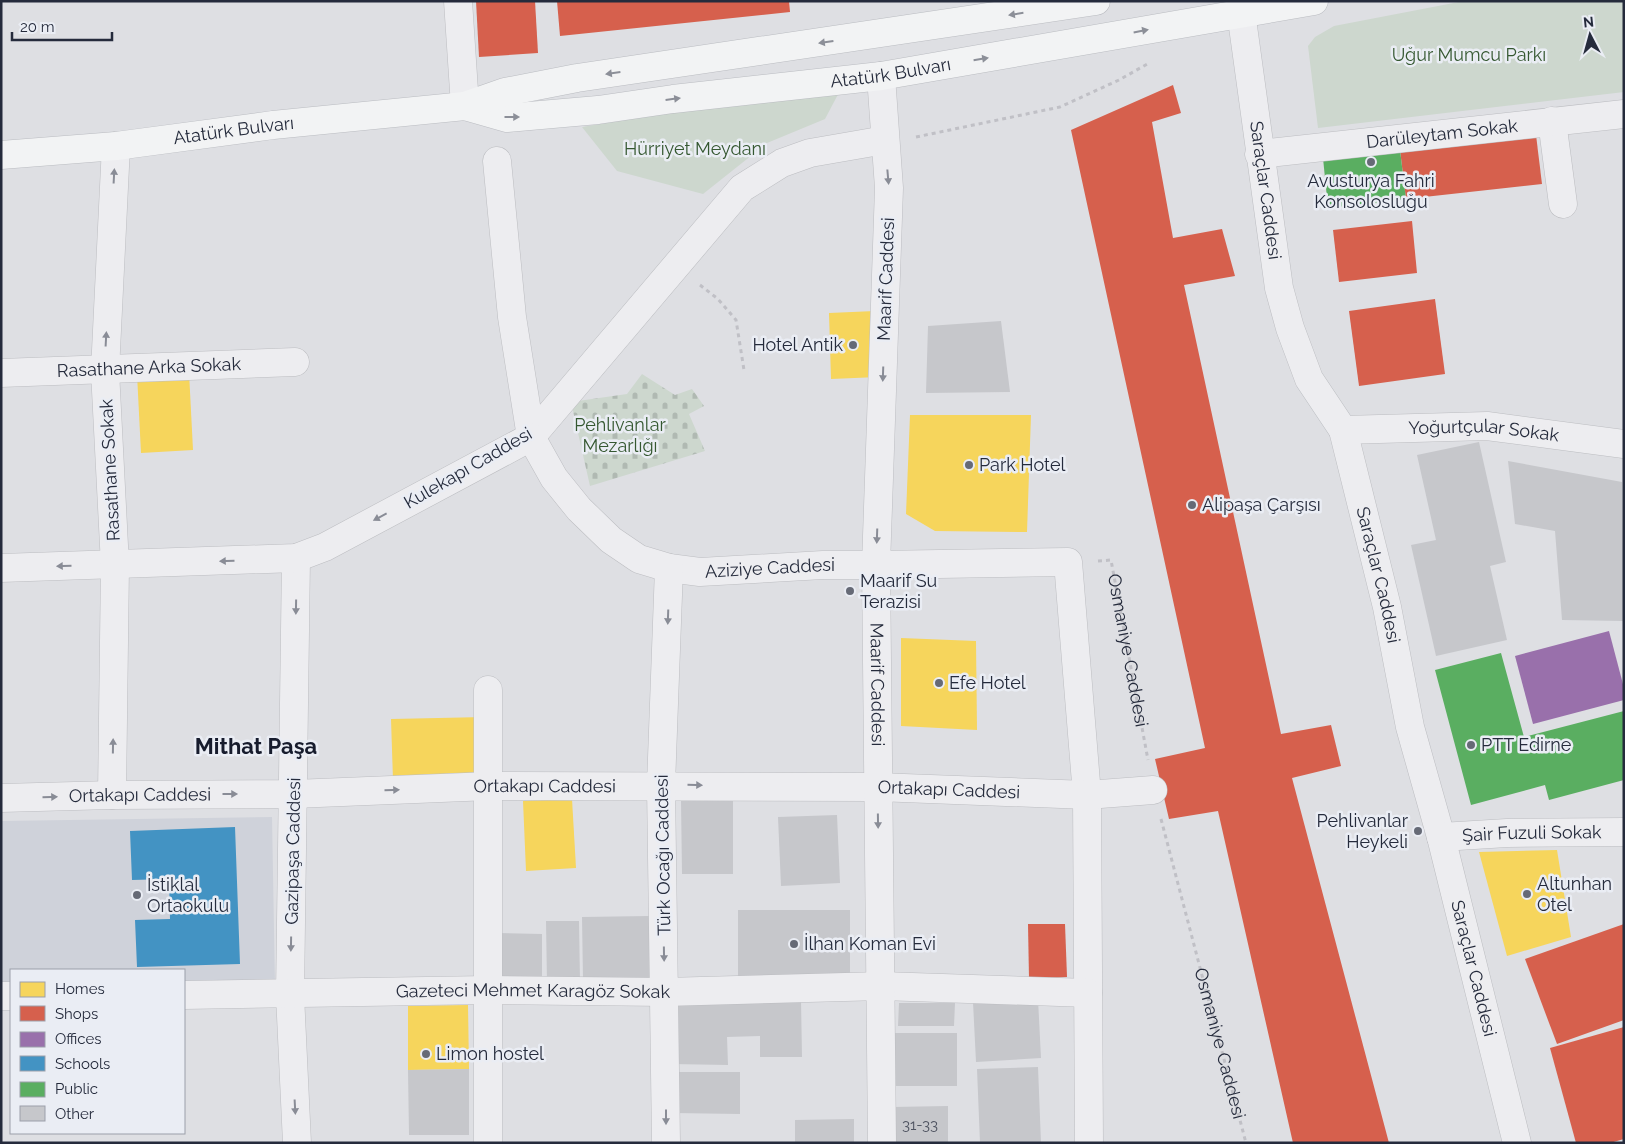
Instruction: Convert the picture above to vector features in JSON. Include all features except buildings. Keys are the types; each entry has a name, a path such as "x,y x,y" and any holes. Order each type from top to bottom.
{"main road":[{"name":"Atatürk Bulvarı","path":"1,155 116,146 272,126 465,106 505,92 577,78 874,35 1064,4 1096,1"},
{"name":"Atatürk Bulvarı","path":"465,106 507,118 598,110 673,99 881,76 1079,43 1240,7 1314,1"},
{"path":"874,35 881,76"}],"street":[{"path":"458,1 465,106"},
{"name":"Saraçlar Caddesi","path":"1240,7 1279,288 1290,328 1309,379 1343,430 1387,607 1410,727 1440,837 1517,1143"},
{"name":"Maarif Caddesi","path":"881,76 890,188 876,565 877,787 882,986 882,1143"},
{"name":"Darüleytam Sokak","path":"1259,154 1624,114"},
{"path":"1552,121 1563,204"},
{"name":"Kulekapı Caddesi","path":"1,568 296,558 325,547 531,437 742,188 774,168 810,153 885,140"},
{"name":"Rasathane Sokak","path":"112,795 114,565 105,371 116,146"},
{"path":"497,161 512,317 531,437"},
{"name":"Rasathane Arka Sokak","path":"1,374 295,362"},
{"name":"Yoğurtçular Sokak","path":"1343,430 1488,426 1624,444"},
{"name":"Aziziye Caddesi","path":"531,437 554,478 579,509 611,540 639,558 669,568 700,572 824,565 1068,562"},
{"name":"Gazipaşa Caddesi","path":"296,558 290,995 297,1143"},
{"path":"1068,562 1087,795 1089,1143"},
{"name":"Türk Ocağı Caddesi","path":"666,1143 661,785 669,568"},
{"path":"488,690 490,786 488,1143"},
{"name":"Ortakapı Caddesi","path":"1,798 294,794 490,786 877,787 1087,795 1153,790"},
{"name":"Şair Fuzuli Sokak","path":"1440,837 1507,833 1624,832"},
{"name":"Gazeteci Mehmet Karagöz Sokak","path":"185,995 290,995 488,990 665,992 882,986 1088,993"}],"path":[{"path":"885,140 921,136 1060,107 1118,80 1154,60"},
{"path":"676,266 718,299 736,320 744,370"},
{"name":"Osmaniye Caddesi","path":"1068,562 1111,560 1153,790 1246,1143"}],"shaded area":[{"name":"İstiklal Ortaokulu","path":"272,817 275,987 185,986 185,969 10,969 10,984 1,984 1,821"}],"green space":[{"name":"Uğur Mumcu Parkı","path":"1464,1 1624,1 1624,92 1318,128 1308,46 1315,37 1334,26"},
{"name":"Hürriyet Meydanı","path":"844,83 825,119 767,143 703,194 617,171 582,127"},
{"name":"Pehlivanlar Mezarlığı","path":"642,374 675,395 692,389 704,406 689,414 705,451 590,486 571,402 627,394"}],"place":[{"name":"Avusturya Fahri Konsolosluğu","path":"1371,162"},
{"name":"Hotel Antik","path":"853,345"},
{"name":"Park Hotel","path":"969,465"},
{"name":"Alipaşa Çarşısı","path":"1192,505"},
{"name":"Maarif Su Terazisi","path":"850,591"},
{"name":"Efe Hotel","path":"939,683"},
{"name":"PTT Edirne","path":"1471,745"},
{"name":"Pehlivanlar Heykeli","path":"1418,831"},
{"name":"Altunhan Otel","path":"1527,894"},
{"name":"İstiklal Ortaokulu","path":"137,895"},
{"name":"İlhan Koman Evi","path":"794,944"},
{"name":"Limon hostel","path":"426,1054"}],"district":[{"name":"Mithat Paşa","path":"256,746"}]}
